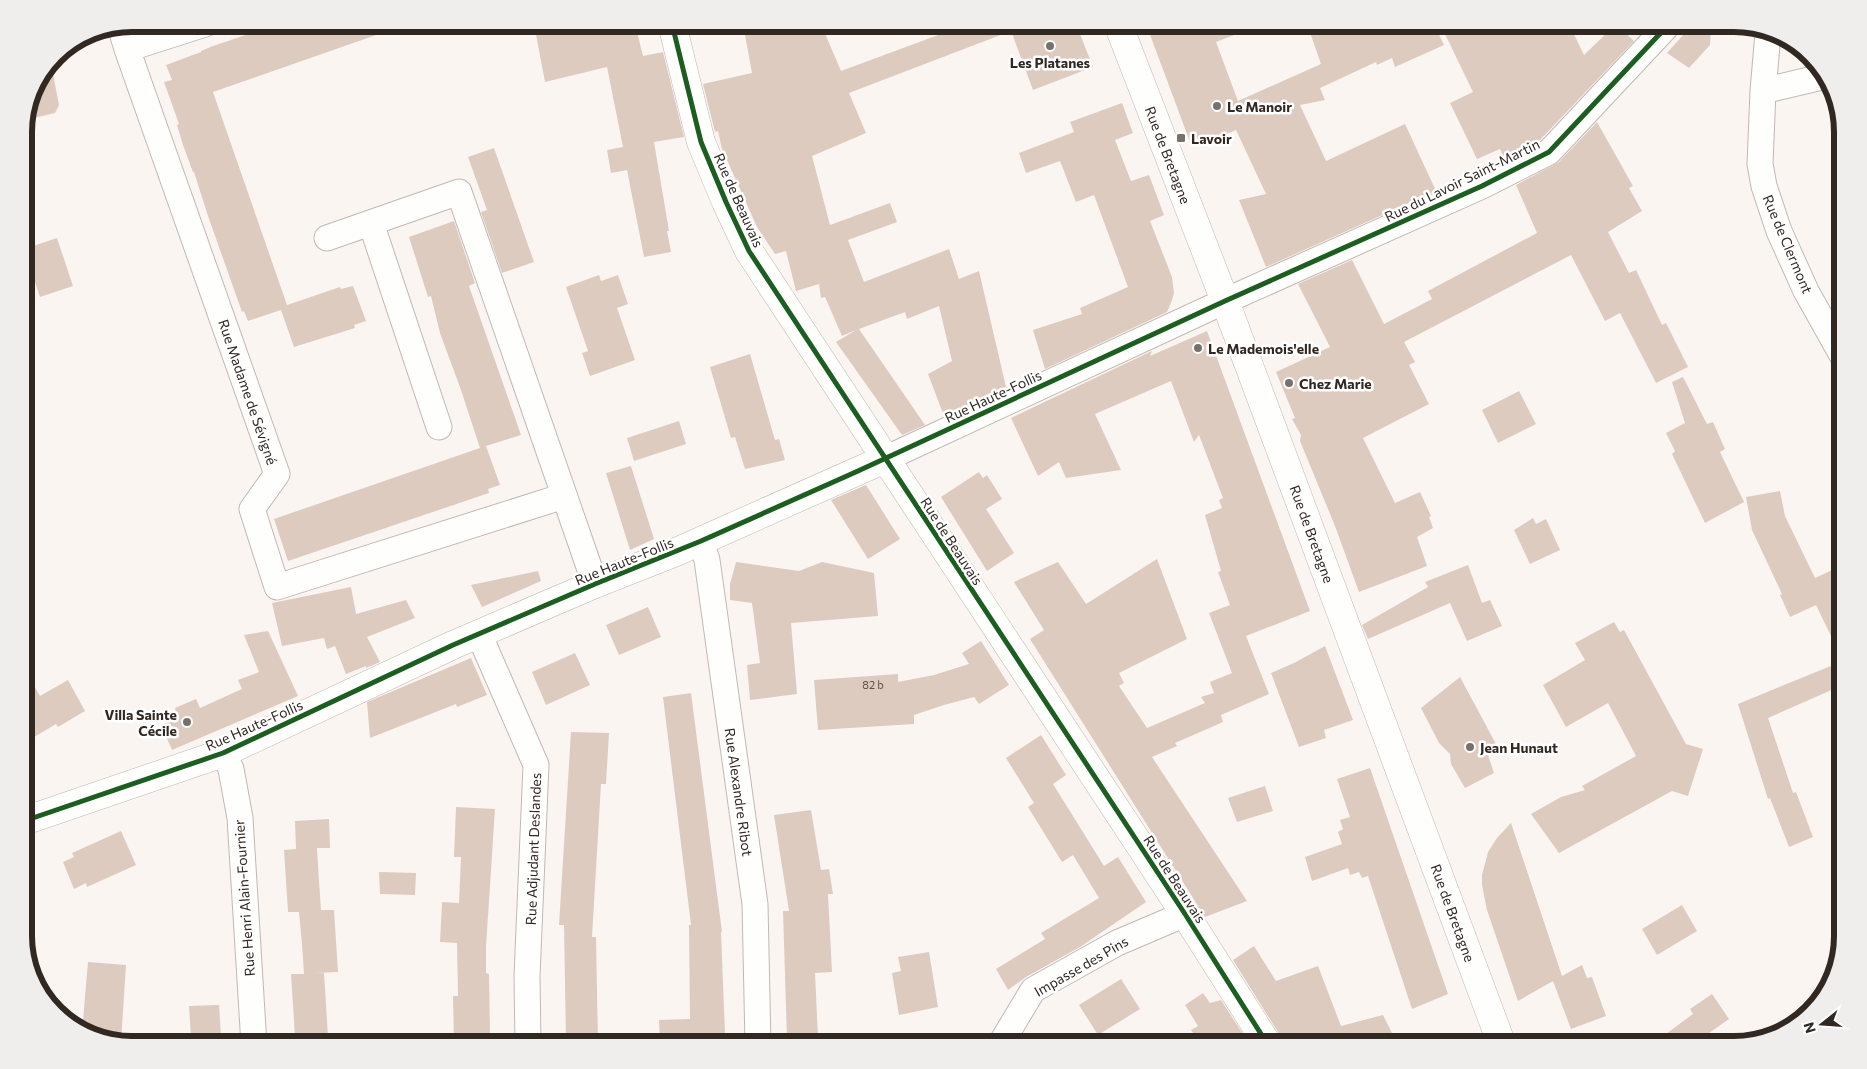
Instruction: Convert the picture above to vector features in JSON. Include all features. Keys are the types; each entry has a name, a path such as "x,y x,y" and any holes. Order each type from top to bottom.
{"street":[{"name":"Rue Madame de Sévigné","path":"158,32 123,38 277,474 252,509 277,587 564,496"},
{"name":"Rue de Beauvais","path":"674,32 702,142 726,202 749,252 1185,914 1262,1036"},
{"name":"Rue de Bretagne","path":"1121,32 1225,301 1499,1036"},
{"name":"Rue du Lavoir Saint-Martin","path":"1225,301 1482,186 1549,152 1662,32"},
{"name":"Rue de Clermont","path":"1768,38 1760,164 1764,186 1779,231 1806,291 1834,341"},
{"path":"1763,92 1818,78"},
{"path":"327,238 459,192 595,584"},
{"path":"370,223 439,427"},
{"name":"Rue Haute-Follis","path":"33,819 223,752 453,645 701,541 1225,301"},
{"name":"Rue Alexandre Ribot","path":"701,541 707,560 755,904 758,1036"},
{"name":"Rue Adjudant Deslandes","path":"479,634 536,765 527,976 528,1036"},
{"name":"Rue Henri Alain-Fournier","path":"223,752 231,769 240,818 253,1036"},
{"name":"Impasse des Pins","path":"1005,1036 1032,990 1117,943 1185,914"}],"building":[{"path":"254,32 385,32 213,92 287,305 340,287 341,289 353,286 366,321 354,325 355,328 294,347 281,310 248,321 244,311 242,312 183,145 177,125 179,124 164,82 172,80 166,65"},
{"path":"536,32 637,32 643,56 663,52 684,137 654,142 671,252 644,257 627,170 611,173 607,150 623,147 607,67 545,82"},
{"path":"744,32 824,32 841,71 946,32 1008,32 849,93 866,133 812,156 830,225 890,203 897,222 848,240 864,282 949,249 959,279 979,271 1006,387 944,416 928,374 952,361 939,306 907,319 905,312 859,329 925,425 902,435 836,342 856,330 842,336 825,297 821,298 819,284 796,291 786,251 775,254 757,227 722,149 718,131 715,132 703,84 752,73"},
{"path":"1011,32 1079,32 1093,67 1033,90"},
{"path":"1149,32 1242,32 1216,42 1238,101 1321,64 1310,32 1438,32 1444,45 1395,67 1392,58 1377,65 1376,62 1320,88 1325,100 1300,105 1326,161 1405,124 1436,191 1266,267 1239,200 1266,194 1236,130 1208,142 1206,136 1190,142"},
{"path":"1449,32 1573,32 1584,55 1608,32 1624,32 1634,41 1540,140 1504,159 1500,149 1477,159 1450,103 1473,92 1445,34"},
{"path":"1686,32 1711,32 1710,45 1689,68 1667,53"},
{"path":"52,74 59,105 55,113 34,118 40,94"},
{"path":"1122,103 1133,133 1115,140 1131,181 1149,175 1164,215 1150,221 1172,277 1174,293 1172,300 1167,312 1045,369 1033,330 1082,314 1080,308 1128,287 1094,195 1076,202 1060,161 1026,173 1019,153 1074,132 1070,122"},
{"path":"1597,122 1633,186 1629,188 1642,211 1608,232 1629,273 1636,270 1662,325 1666,323 1688,367 1656,383 1620,313 1605,321 1571,255 1404,342 1415,362 1409,365 1429,404 1363,438 1395,503 1420,492 1431,516 1429,517 1433,528 1417,537 1427,566 1359,592 1335,526 1300,441 1301,435 1292,419 1295,418 1276,372 1330,347 1298,284 1352,260 1384,324 1432,299 1428,291 1537,233 1516,185 1559,162"},
{"path":"494,148 534,262 502,273 481,212 487,210 468,157"},
{"path":"454,221 475,283 469,286 521,435 486,446 500,485 488,489 489,493 288,561 274,519 480,448 440,333 431,296 428,297 409,237"},
{"path":"57,238 73,286 40,297 33,276 33,246"},
{"path":"599,275 601,281 618,275 628,304 617,308 635,360 590,376 582,353 588,351 566,287"},
{"path":"1207,331 1310,611 1246,636 1269,694 1221,715 1223,722 1175,743 1177,746 1152,757 1247,901 1205,917 1030,639 1044,630 1014,582 1058,562 1086,604 1157,559 1187,639 1119,673 1124,683 1119,686 1147,728 1205,703 1201,697 1214,693 1210,682 1232,673 1209,613 1230,605 1218,572 1221,571 1205,515 1222,508 1219,500 1223,498 1199,435 1194,442 1171,381 1095,414 1121,470 1066,478 1059,462 1038,476 1011,418 1152,351 1150,356"},
{"path":"750,354 775,440 779,439 785,460 745,469 735,437 731,438 710,367"},
{"path":"1683,377 1707,424 1713,422 1725,449 1720,452 1744,502 1705,523 1672,454 1675,451 1666,433 1685,423 1672,382"},
{"path":"1519,391 1536,424 1498,443 1482,410"},
{"path":"679,421 686,444 634,461 627,438"},
{"path":"631,466 654,539 630,550 606,473"},
{"path":"979,472 983,478 987,475 1002,499 986,509 1014,553 987,571 941,497"},
{"path":"866,485 900,539 868,559 831,500"},
{"path":"1780,491 1785,516 1815,578 1834,569 1834,642 1816,605 1790,617 1780,595 1782,594 1752,530 1746,497"},
{"path":"1533,518 1536,524 1546,519 1560,550 1530,564 1514,530"},
{"path":"736,562 799,571 822,562 874,573 878,616 791,623 797,694 750,700 747,665 760,663 752,603 730,600 730,584"},
{"path":"1468,565 1482,603 1490,600 1502,626 1467,641 1450,603 1368,639 1362,625 1428,587 1425,582"},
{"path":"538,571 541,581 482,607 471,585"},
{"path":"351,587 356,614 406,600 415,618 367,637 380,662 346,674 335,646 327,649 324,638 282,646 272,603"},
{"path":"648,607 661,637 619,655 606,625"},
{"path":"1614,622 1620,632 1624,630 1686,744 1703,749 1688,796 1672,791 1559,853 1531,814 1561,797 1585,790 1582,786 1636,756 1608,703 1566,727 1543,685 1585,660 1575,643"},
{"path":"268,631 298,696 172,750 161,725 174,720 172,715 176,712 175,708 196,699 200,708 242,689 238,680 259,672 244,635"},
{"path":"981,641 1009,685 979,704 974,697 944,705 914,715 914,724 818,730 814,680 898,674 898,682 934,675 969,664 962,653"},
{"path":"1325,646 1353,720 1324,730 1326,738 1299,747 1271,673"},
{"path":"575,653 590,685 546,705 532,672"},
{"path":"471,658 487,695 457,707 456,704 370,738 367,702"},
{"path":"1834,665 1834,689 1768,718 1793,793 1796,792 1813,837 1789,847 1770,798 1768,799 1738,704"},
{"name":"Jean Hunaut","path":"1460,677 1496,744 1486,749 1494,773 1465,788 1451,764 1450,754 1439,743 1421,708"},
{"path":"68,680 85,711 58,727 56,724 33,738 33,684 40,696"},
{"path":"691,693 722,932 725,1034 723,1036 660,1036 659,1020 690,1019 689,925 691,925 663,697"},
{"path":"571,732 609,733 606,784 601,784 592,937 596,937 598,1036 566,1036 564,925 559,925"},
{"path":"1041,735 1066,775 1053,784 1104,866 1118,857 1146,902 1080,947 1026,977 1008,990 996,969 1045,939 1041,933 1099,898 1073,855 1062,862 1028,807 1034,803 1006,758"},
{"path":"1370,768 1448,994 1412,1009 1368,876 1362,878 1359,872 1350,875 1348,868 1312,881 1305,857 1342,844 1338,832 1343,829 1340,820 1350,817 1337,779"},
{"path":"1265,786 1273,811 1237,822 1228,798"},
{"path":"456,807 495,809 486,947 486,973 489,974 490,1036 454,1036 453,996 458,996 457,943 440,942 442,902 459,903 461,857 454,857"},
{"path":"811,810 821,870 829,869 833,894 828,894 832,972 815,973 818,1036 787,1036 783,911 789,911 774,815"},
{"path":"329,819 330,848 317,848 321,910 334,910 338,972 315,973 324,973 328,1036 295,1036 291,974 304,974 299,912 288,912 284,850 296,849 295,821"},
{"path":"1511,823 1562,976 1582,965 1587,978 1592,977 1606,1016 1571,1029 1553,981 1518,1001 1487,910 1482,885 1482,875 1488,852 1497,838"},
{"path":"121,831 136,865 87,887 86,883 74,889 63,862 74,857 72,853"},
{"path":"379,872 416,873 415,895 380,894"},
{"path":"1682,905 1697,931 1657,955 1642,929"},
{"path":"1254,946 1276,981 1318,966 1341,1026 1383,1015 1394,1036 1280,1036 1233,960"},
{"path":"929,952 938,1007 899,1015 892,973 901,971 898,957"},
{"path":"88,962 126,965 121,1036 94,1029 83,1023"},
{"path":"1121,979 1140,1009 1098,1035 1079,1005"},
{"path":"1203,993 1210,1003 1221,1000 1244,1036 1195,1036 1191,1030 1198,1026 1185,1005"},
{"path":"1712,994 1729,1019 1705,1036 1663,1036 1693,1014 1690,1009"},
{"path":"219,1005 221,1036 191,1036 189,1006"}],"cycle path":[{"path":"674,32 701,142 749,251 1185,914 1262,1036"},
{"path":"33,818 223,753 453,645 701,541 858,471 1225,301 1482,186 1549,152 1662,32"}],"place":[{"name":"Les Platanes","path":"1050,46"},
{"name":"Le Manoir","path":"1217,106"},
{"name":"Lavoir","path":"1181,138"},
{"name":"Le Mademois'elle","path":"1198,348"},
{"name":"Chez Marie","path":"1289,383"},
{"name":"Villa Sainte Cécile","path":"187,722"},
{"name":"Jean Hunaut","path":"1470,747"}]}
